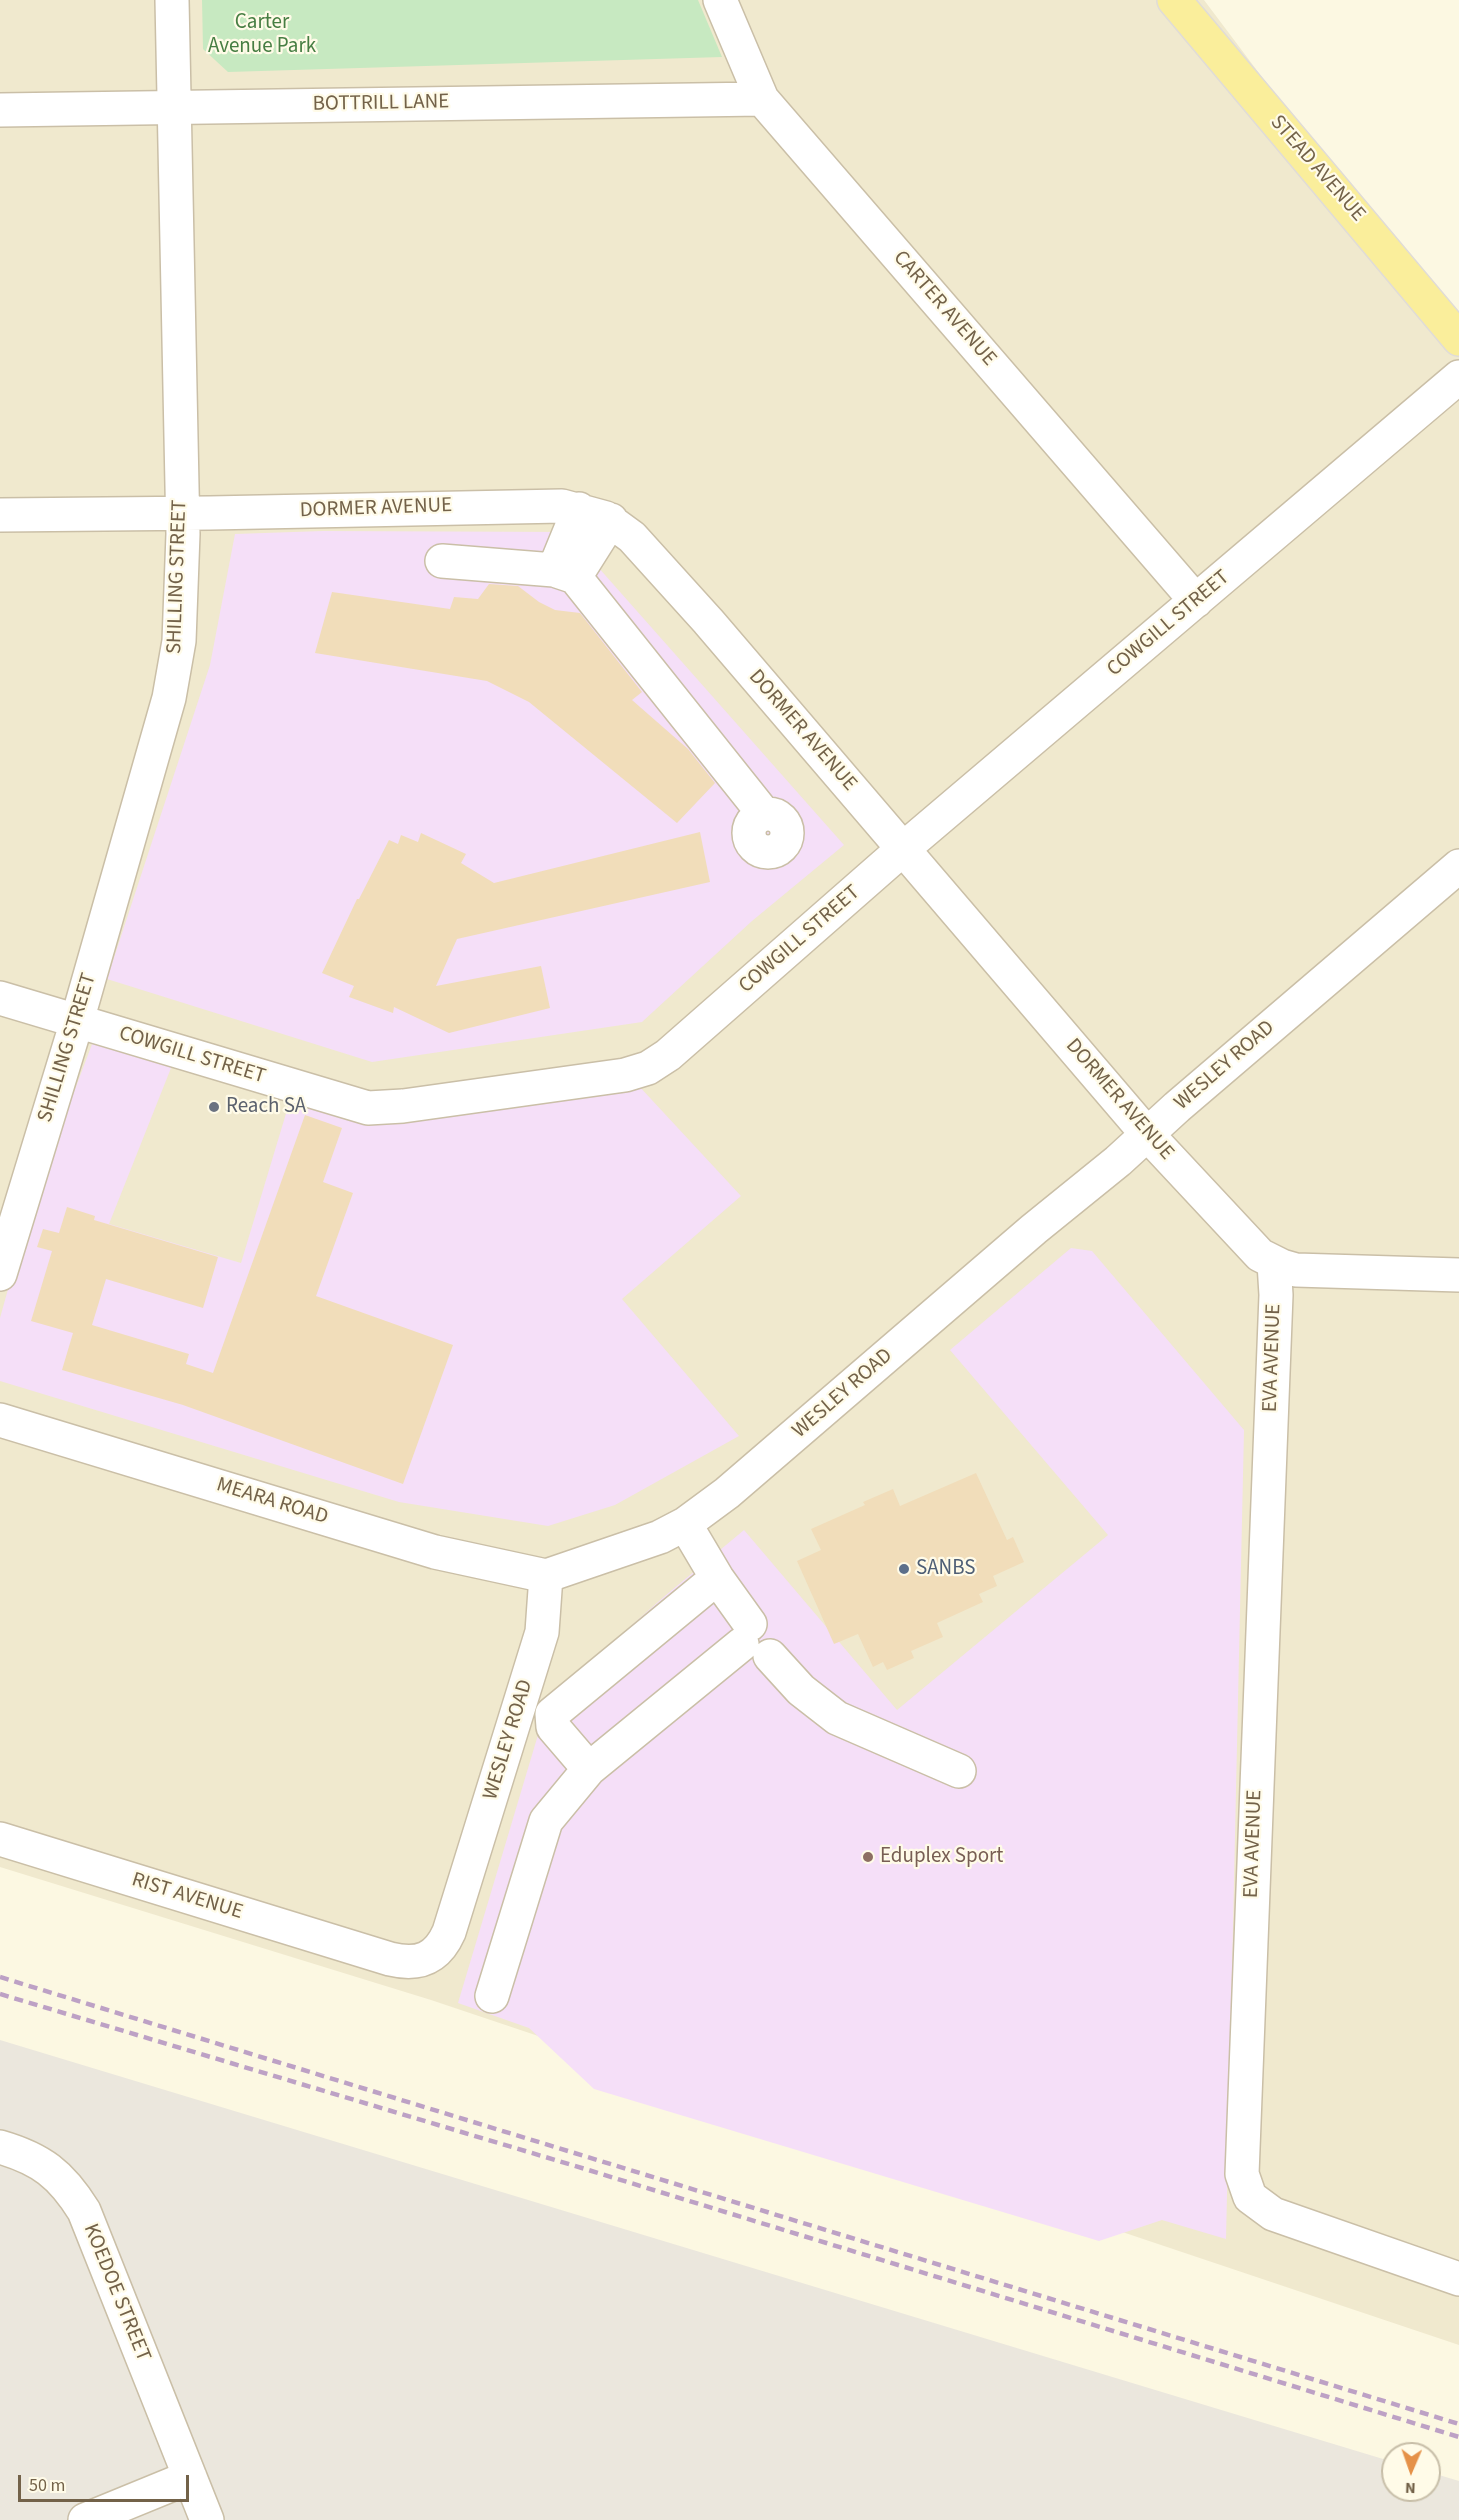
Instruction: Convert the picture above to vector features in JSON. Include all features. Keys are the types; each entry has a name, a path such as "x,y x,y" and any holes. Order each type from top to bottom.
{"main road":[{"name":"STEAD AVENUE","path":"1174,0 1459,339"}],"street":[{"name":"SHILLING STREET","path":"0,1274 77,1021 177,662 182,598 182,513 172,0"},
{"name":"CARTER AVENUE","path":"720,0 762,99 1196,601"},
{"name":"BOTTRILL LANE","path":"0,110 762,99"},
{"name":"COWGILL STREET","path":"0,998 368,1108 403,1106 625,1075 648,1068 668,1055 903,849 1459,377"},
{"name":"DORMER AVENUE","path":"0,515 562,506 579,508 611,520 632,537 708,621 1147,1134 1260,1256 1296,1270 1459,1275"},
{"path":"565,574 579,508"},
{"path":"565,574 611,520"},
{"path":"442,561 565,574 764,814"},
{"name":"WESLEY ROAD","path":"375,1954 405,1963 430,1957 442,1946 456,1911 542,1632 546,1576 636,1547 685,1524 727,1493 1034,1229 1118,1161 1459,866"},
{"name":"EVA AVENUE","path":"1274,1263 1276,1295 1242,2174 1250,2198 1273,2214 1459,2279"},
{"name":"MEARA ROAD","path":"0,1420 435,1552 546,1576"},
{"path":"685,1524 754,1641 801,1690 837,1718 959,1770"},
{"path":"589,1769 553,1727 552,1714 717,1578"},
{"path":"492,1995 546,1821 589,1769 754,1641"},
{"name":"RIST AVENUE","path":"0,1839 375,1954"},
{"name":"KOEDOE STREET","path":"0,2147 21,2153 54,2171 73,2193 84,2211 207,2520"},
{"path":"85,2520 190,2477"}],"shaded area":[{"path":"0,0 1204,0 1459,339 1459,2345 431,2000 0,1867"},
{"path":"323,531 567,532 844,845 752,921 642,1022 372,1062 107,979 210,665 235,534"},
{"path":"94,1039 173,1063 109,1224 241,1263 291,1097 638,1085 741,1196 622,1299 739,1436 615,1505 548,1526 399,1502 0,1381 0,1318 32,1203"},
{"name":"Eduplex Sport","path":"1071,1248 1092,1251 1244,1430 1226,2239 1162,2220 1099,2241 594,2089 529,2028 458,2003 549,1698 744,1530 897,1710 1108,1535 950,1350"},
{"path":"0,2040 1381,2458 1381,2502 1441,2502 1441,2476 1459,2481 1459,2520 0,2520"}],"green space":[{"name":"Carter Avenue Park","path":"202,0 698,0 722,57 228,72 203,49"}],"building":[{"path":"489,584 518,586 539,602 555,610 580,613 642,692 632,700 688,749 715,783 677,823 529,702 487,681 315,653 332,592 450,609 454,597 478,599"},
{"path":"700,832 710,882 457,939 436,986 541,966 550,1008 449,1033 394,1007 393,1013 349,997 354,986 322,973 357,899 389,840 398,844 401,835 418,842 421,833 466,854 461,863 494,883"},
{"path":"305,1115 342,1128 323,1182 353,1193 316,1296 453,1345 403,1484 183,1405 62,1370 73,1333 31,1321 52,1251 37,1247 43,1229 59,1233 67,1207 95,1216 94,1220 218,1257 203,1308 106,1279 92,1325 189,1354 186,1364 213,1373"},
{"name":"SANBS","path":"976,1473 1007,1540 1013,1537 1024,1562 993,1576 997,1586 979,1594 983,1602 937,1623 943,1637 911,1651 914,1658 887,1670 883,1662 873,1667 858,1634 834,1644 797,1561 821,1550 811,1529 865,1505 863,1502 893,1489 900,1506"}],"railway":[{"path":"0,1977 1459,2424"},
{"path":"0,1994 572,2165 1459,2437"}],"place":[{"name":"Reach SA","path":"214,1107"},
{"name":"SANBS","path":"904,1569"},
{"name":"Eduplex Sport","path":"868,1857"}]}
